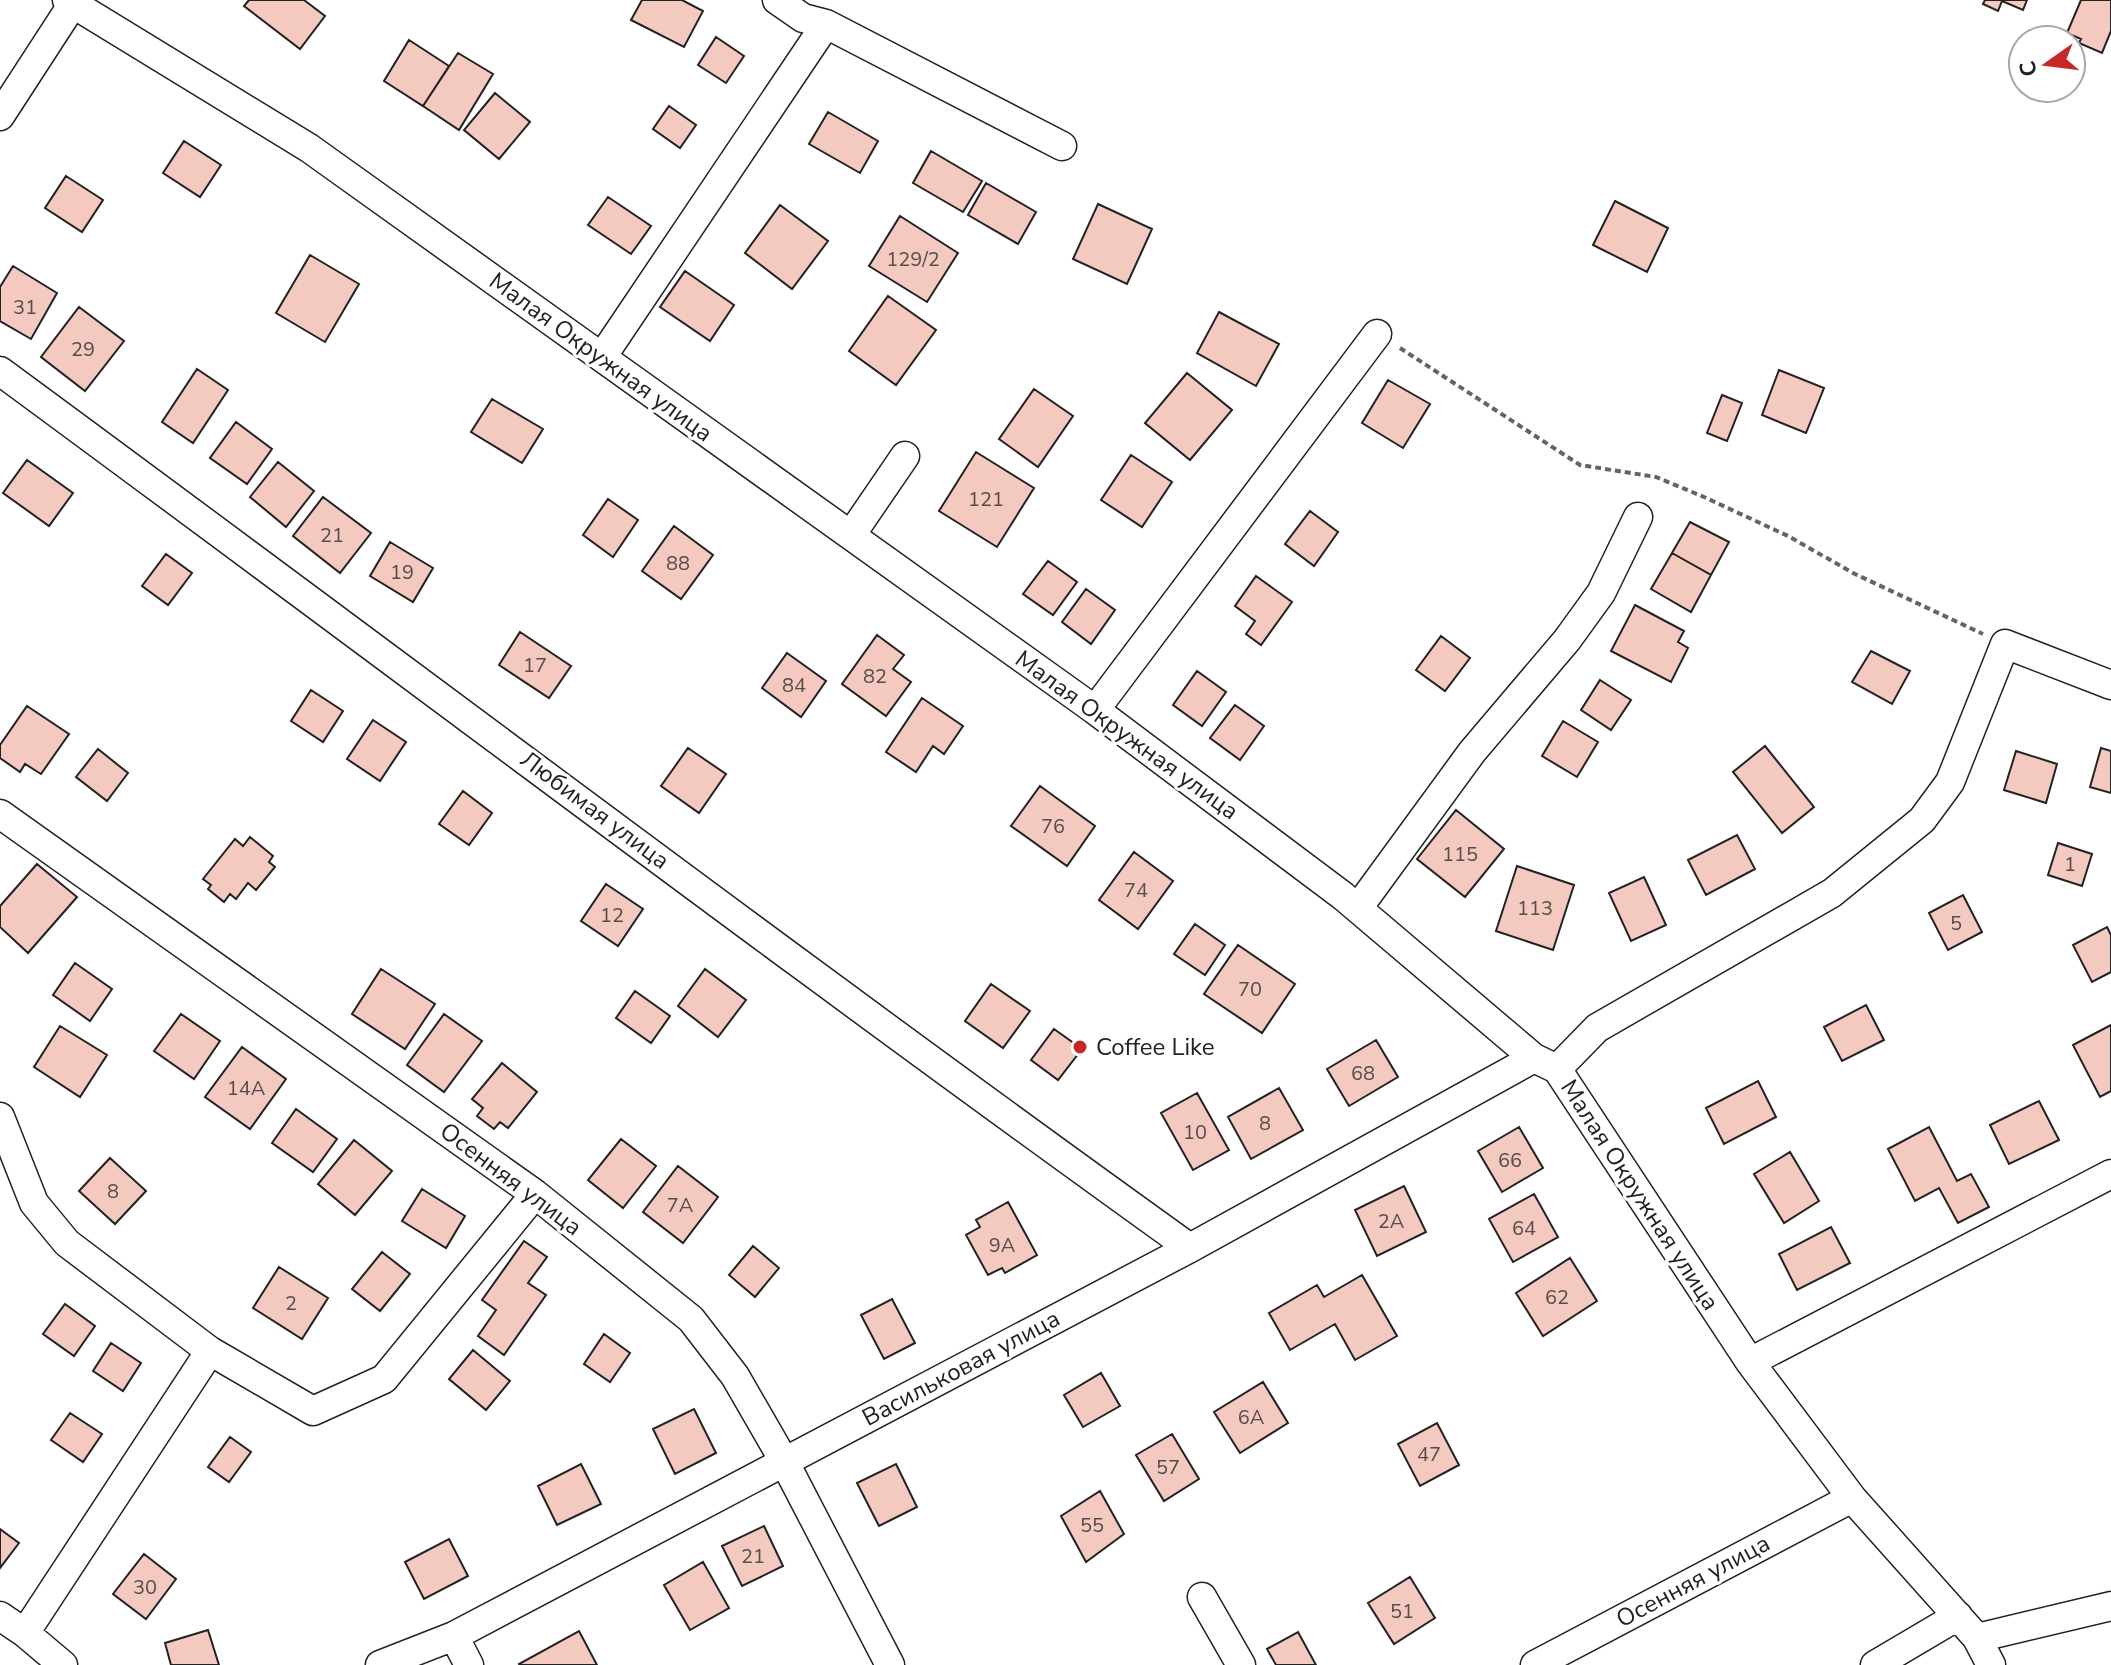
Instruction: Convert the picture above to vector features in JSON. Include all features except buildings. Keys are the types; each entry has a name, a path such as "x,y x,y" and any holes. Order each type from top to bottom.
{"street":[{"path":"777,0 803,18 826,24 1062,146"},
{"path":"0,116 70,1"},
{"name":"Малая Окружная улица","path":"70,1 309,148 1095,710 1358,908 1546,1064 1750,1362 1852,1498 1977,1638 1991,1665"},
{"path":"602,357 826,24"},
{"path":"1095,710 1377,334"},
{"name":"Любимая улица","path":"0,371 383,652 902,1041 1190,1248"},
{"path":"851,535 905,456"},
{"path":"1358,908 1472,752 1567,640 1601,593 1638,517"},
{"path":"2005,644 2111,685"},
{"name":"Васильковая улица","path":"380,1665 454,1636 1546,1064 1597,1028 1832,893 1922,820 1950,782 2005,644"},
{"name":"Осенняя улица","path":"0,814 535,1194 691,1319 735,1376 784,1461 890,1665"},
{"path":"0,1117 34,1203 67,1243 210,1351 313,1411 384,1379 535,1194"},
{"path":"1750,1362 2111,1174"},
{"path":"25,1633 210,1351"},
{"name":"Осенняя улица","path":"1535,1665 1852,1498"},
{"path":"1202,1597 1241,1665"},
{"path":"1977,1638 2111,1606"},
{"path":"0,1616 63,1665"},
{"path":"1875,1665 1958,1616"},
{"path":"454,1636 469,1665"}],"path":[{"path":"1377,334 1580,465 1656,477 1704,497 1788,536 1855,574 2005,644"}],"place":[{"name":"Coffee Like","path":"1080,1047"}]}
